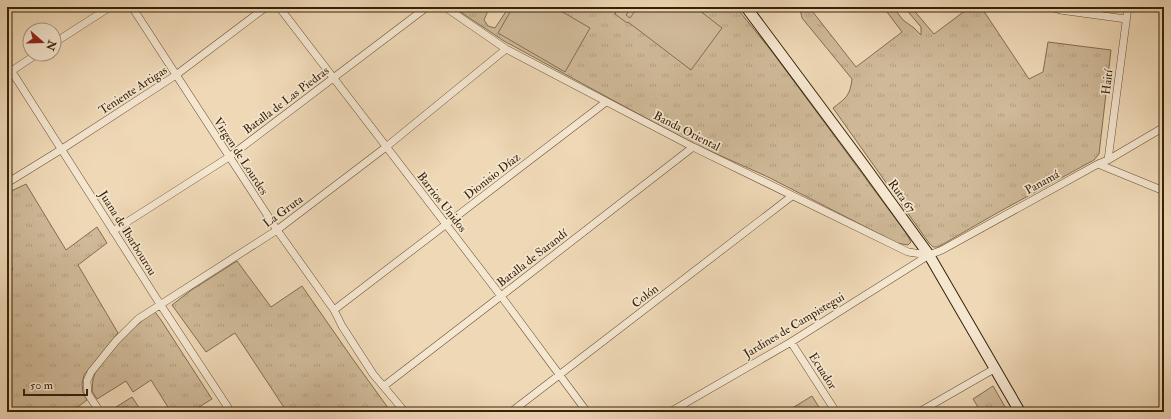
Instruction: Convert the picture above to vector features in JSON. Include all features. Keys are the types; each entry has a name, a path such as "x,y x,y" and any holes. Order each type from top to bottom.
{"street":[{"path":"62,38 110,7"},
{"name":"Virgen de Lourdes","path":"132,7 277,230 334,310 342,326 374,374 405,412"},
{"name":"Teniente Artigas","path":"7,182 62,149 176,75 266,7"},
{"name":"Barrios Unidos","path":"279,7 501,296 587,412"},
{"name":"Batalla de Las Piedras","path":"113,231 229,157 426,7"},
{"name":"Banda Oriental","path":"445,7 506,49 693,147 908,252 929,255"},
{"name":"Ruta 67","path":"746,7 929,255 1020,412"},
{"path":"1052,7 1065,11 1126,19"},
{"name":"Haití","path":"1108,160 1128,7"},
{"name":"La Gruta","path":"100,412 88,394 87,381 91,372 116,341 138,319 277,230 386,147 506,49"},
{"path":"9,72 25,62"},
{"name":"Juana de Ibarbourou","path":"7,64 9,72 62,149 113,231 231,412"},
{"name":"Dionisio Díaz","path":"334,310 606,102"},
{"name":"Panamá","path":"929,255 942,250 1098,164 1108,160 1164,127"},
{"name":"Batalla de Sarandí","path":"384,386 693,147"},
{"path":"1098,164 1164,191"},
{"name":"Colón","path":"511,412 792,196"},
{"name":"Jardines de Campistegui","path":"670,412 790,342 929,255"},
{"name":"Ecuador","path":"790,342 836,412"},
{"path":"919,412 994,369"}],"green space":[{"path":"453,7 486,7 487,13 484,20 488,26 495,28 509,7 613,7 617,10 615,14 626,15 631,7 736,7 773,53 906,233 911,242 908,245 897,243 768,177 690,142 504,41"},
{"path":"513,7 554,7 590,28 565,72 498,33"},
{"path":"613,7 631,7 626,15 630,18 638,7 695,7 722,28 691,70 628,22 627,23 615,14 617,10"},
{"path":"796,7 809,7 856,67 902,32 884,8 873,11 877,7 893,7 903,20 921,35 921,27 904,7 911,7 934,34 970,7 981,7 1029,79 1043,72 1048,42 1111,50 1099,154 1094,160 938,247 933,247 833,108 849,93 852,79 802,18 800,9"},
{"path":"26,184 66,250 97,227 107,243 78,265 118,333 84,375 82,384 83,392 87,400 71,412 7,412 7,275 13,269 7,262 7,193"},
{"path":"237,261 271,307 302,286 391,412 287,412 235,333 206,352 172,305 190,291"},
{"path":"152,312 155,312 161,320 212,399 191,412 171,412 151,380 133,392 126,381 97,399 92,391 95,373 119,341"},
{"path":"993,386 1008,412 981,412 973,399"},
{"path":"812,396 822,412 790,412 789,410"},
{"path":"132,397 142,412 108,412"}]}
